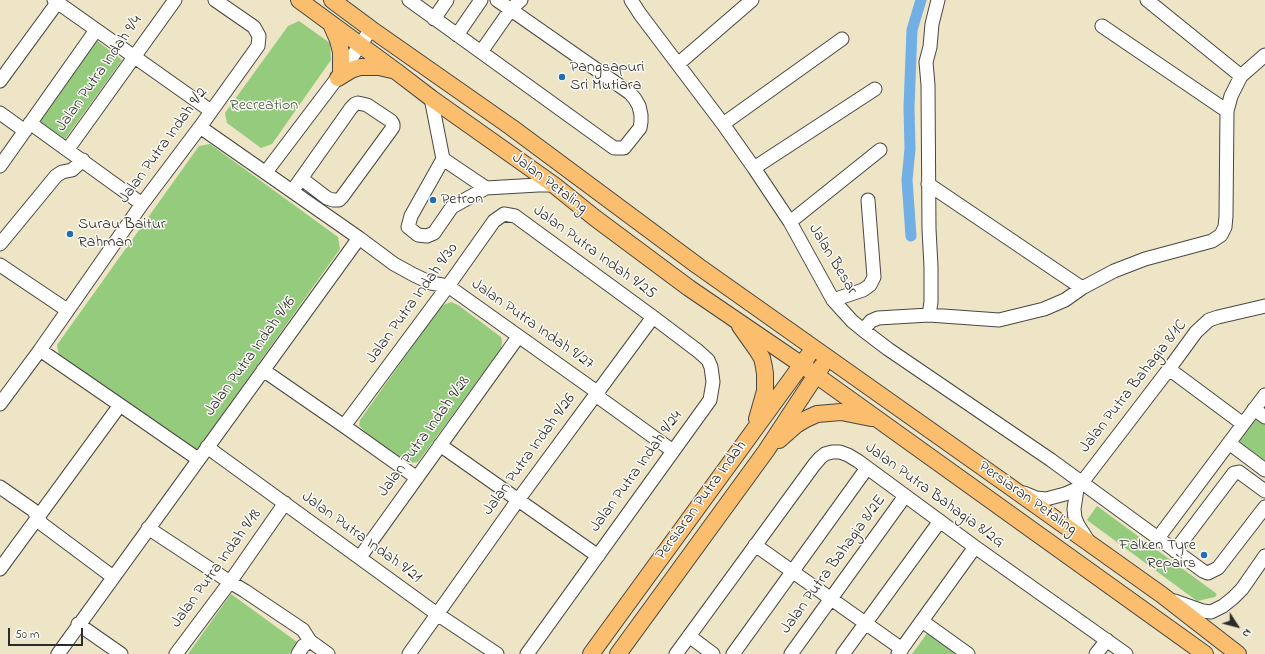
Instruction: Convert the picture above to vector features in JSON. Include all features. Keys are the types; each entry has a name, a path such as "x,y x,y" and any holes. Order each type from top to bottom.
{"main road":[{"name":"Jalan Petaling","path":"299,0 431,98 554,185 683,283 802,365"},
{"name":"Jalan Petaling","path":"332,0 371,29 511,126 698,266 814,348"},
{"path":"331,24 338,40 340,75 360,67 379,67 397,72"},
{"path":"735,318 762,358 765,374 765,391 762,402 757,419 747,438"},
{"name":"Persiaran Petaling","path":"814,348 1162,595 1238,654"},
{"name":"Persiaran Putra Indah","path":"591,654 814,348"},
{"name":"Persiaran Putra Indah","path":"618,654 766,451 827,358"},
{"name":"Persiaran Petaling","path":"802,365 1205,654"},
{"path":"766,451 796,425 806,418 817,414 841,412 878,420"}],"street":[{"name":"Jalan Putra Indah 9/4","path":"68,149 175,0"},
{"name":"Jalan Putra Indah 9/2","path":"0,404 40,350 142,204 258,46 259,36 254,28 215,0"},
{"path":"409,0 614,148 624,148 640,128 641,122 639,106 636,99 630,93 497,0"},
{"path":"434,19 447,0"},
{"path":"457,34 481,0"},
{"path":"481,52 511,9 521,0"},
{"name":"Jalan Besar","path":"631,0 754,168 790,222 834,300 852,321 863,330 888,349 1051,460 1080,486 1158,538 1203,571 1208,573 1214,572 1222,564 1265,507"},
{"path":"678,64 752,0"},
{"path":"929,314 931,302 931,267 928,229 928,91 926,62 930,47 932,24 938,0"},
{"path":"1147,0 1241,76"},
{"path":"0,81 56,1 211,111"},
{"path":"1102,26 1227,111"},
{"path":"266,172 340,75 371,29"},
{"path":"0,166 96,30"},
{"path":"723,124 842,39"},
{"path":"863,330 870,321 878,318 929,314 999,320 1044,309 1065,300 1082,288 1114,271 1145,259 1212,241 1221,235 1225,227 1226,216 1227,111 1231,96 1241,76 1265,55"},
{"path":"754,168 875,89"},
{"path":"431,98 443,159 411,216 408,227 418,235 427,236 434,233 452,207 486,188 554,185"},
{"path":"293,190 355,104 358,103 367,105 391,121 393,124 393,127 388,135 339,200 327,198 302,178"},
{"path":"0,113 68,149 142,204"},
{"path":"200,126 293,190 394,264 431,282 448,286"},
{"path":"790,222 880,150"},
{"path":"443,159 486,188"},
{"path":"0,244 56,176 62,172 72,170 83,160"},
{"path":"928,184 1082,288"},
{"path":"834,300 863,290 870,285 874,277 868,200"},
{"name":"Jalan Putra Indah 9/30","path":"344,426 448,286 494,221 504,214 515,216"},
{"name":"Jalan Putra Indah 9/25","path":"515,216 653,317"},
{"name":"Jalan Putra Indah 9/16","path":"58,654 78,624 359,238"},
{"path":"0,264 67,310"},
{"name":"Jalan Putra Indah 9/27","path":"448,286 597,392 601,399 673,451"},
{"name":"Jalan Putra Bahagia 8/1C","path":"1080,486 1170,369 1196,332 1209,320 1265,306"},
{"name":"Jalan Putra Indah 9/26","path":"409,654 518,500 653,317"},
{"name":"Jalan Putra Indah 9/24","path":"527,654 710,400 714,382 708,360 653,317"},
{"name":"Jalan Putra Indah 9/28","path":"360,557 518,337"},
{"path":"40,350 198,459"},
{"path":"1170,369 1243,424"},
{"path":"263,370 417,478"},
{"path":"1158,538 1243,424 1260,413 1265,395"},
{"path":"0,569 120,405"},
{"path":"1229,443 1265,470"},
{"path":"440,445 598,556"},
{"name":"Jalan Putra Indah 9/21","path":"207,447 437,614 497,654"},
{"name":"Jalan Putra Bahagia 8/2G","path":"676,654 814,465 825,454 832,452 840,452 848,455 867,468 1126,654"},
{"path":"733,654 867,468"},
{"path":"1176,551 1234,473 1239,472 1265,491"},
{"path":"1009,486 1036,498 1046,499 1065,494 1080,486"},
{"path":"1080,486 1074,509 1075,518 1084,535 1092,545"},
{"path":"0,487 33,510 42,524 113,577"},
{"name":"Jalan Putra Bahagia 8/2E","path":"791,654 905,496"},
{"name":"Jalan Putra Indah 9/18","path":"176,654 230,582 284,504"},
{"path":"844,654 940,521"},
{"path":"148,528 303,630 310,641 328,654"},
{"path":"755,545 865,623 900,652 975,547"},
{"path":"1162,595 1196,610 1211,612 1223,606 1242,589 1265,556"},
{"path":"922,621 968,654"},
{"path":"78,624 121,654"},
{"path":"689,636 713,654"},
{"path":"1096,654 1107,640"},
{"path":"298,654 303,646 310,641"}],"green space":[{"name":"Recreation","path":"299,21 330,43 331,60 272,144 261,148 227,123 225,113 288,26"},
{"path":"96,40 122,60 65,139 38,120"},
{"path":"210,144 338,237 340,249 194,454 59,355 57,345 199,146"},
{"path":"451,302 458,305 501,337 501,349 418,462 405,462 364,431 359,425 360,420 441,306"},
{"path":"1258,417 1265,422 1265,465 1237,445"},
{"path":"1097,506 1217,594 1215,597 1197,601 1087,520"},
{"path":"231,594 297,642 289,654 188,654"},
{"path":"928,632 958,654 912,654"}],"waterway":[{"path":"911,236 907,180 910,149 909,107 912,30 921,0"}],"place":[{"name":"Pangsapuri Sri Mutiara","path":"562,77"},
{"name":"Petron","path":"433,200"},
{"name":"Surau Baitur Rahman","path":"70,234"},
{"name":"Falken Tyre Repairs","path":"1204,555"}]}
